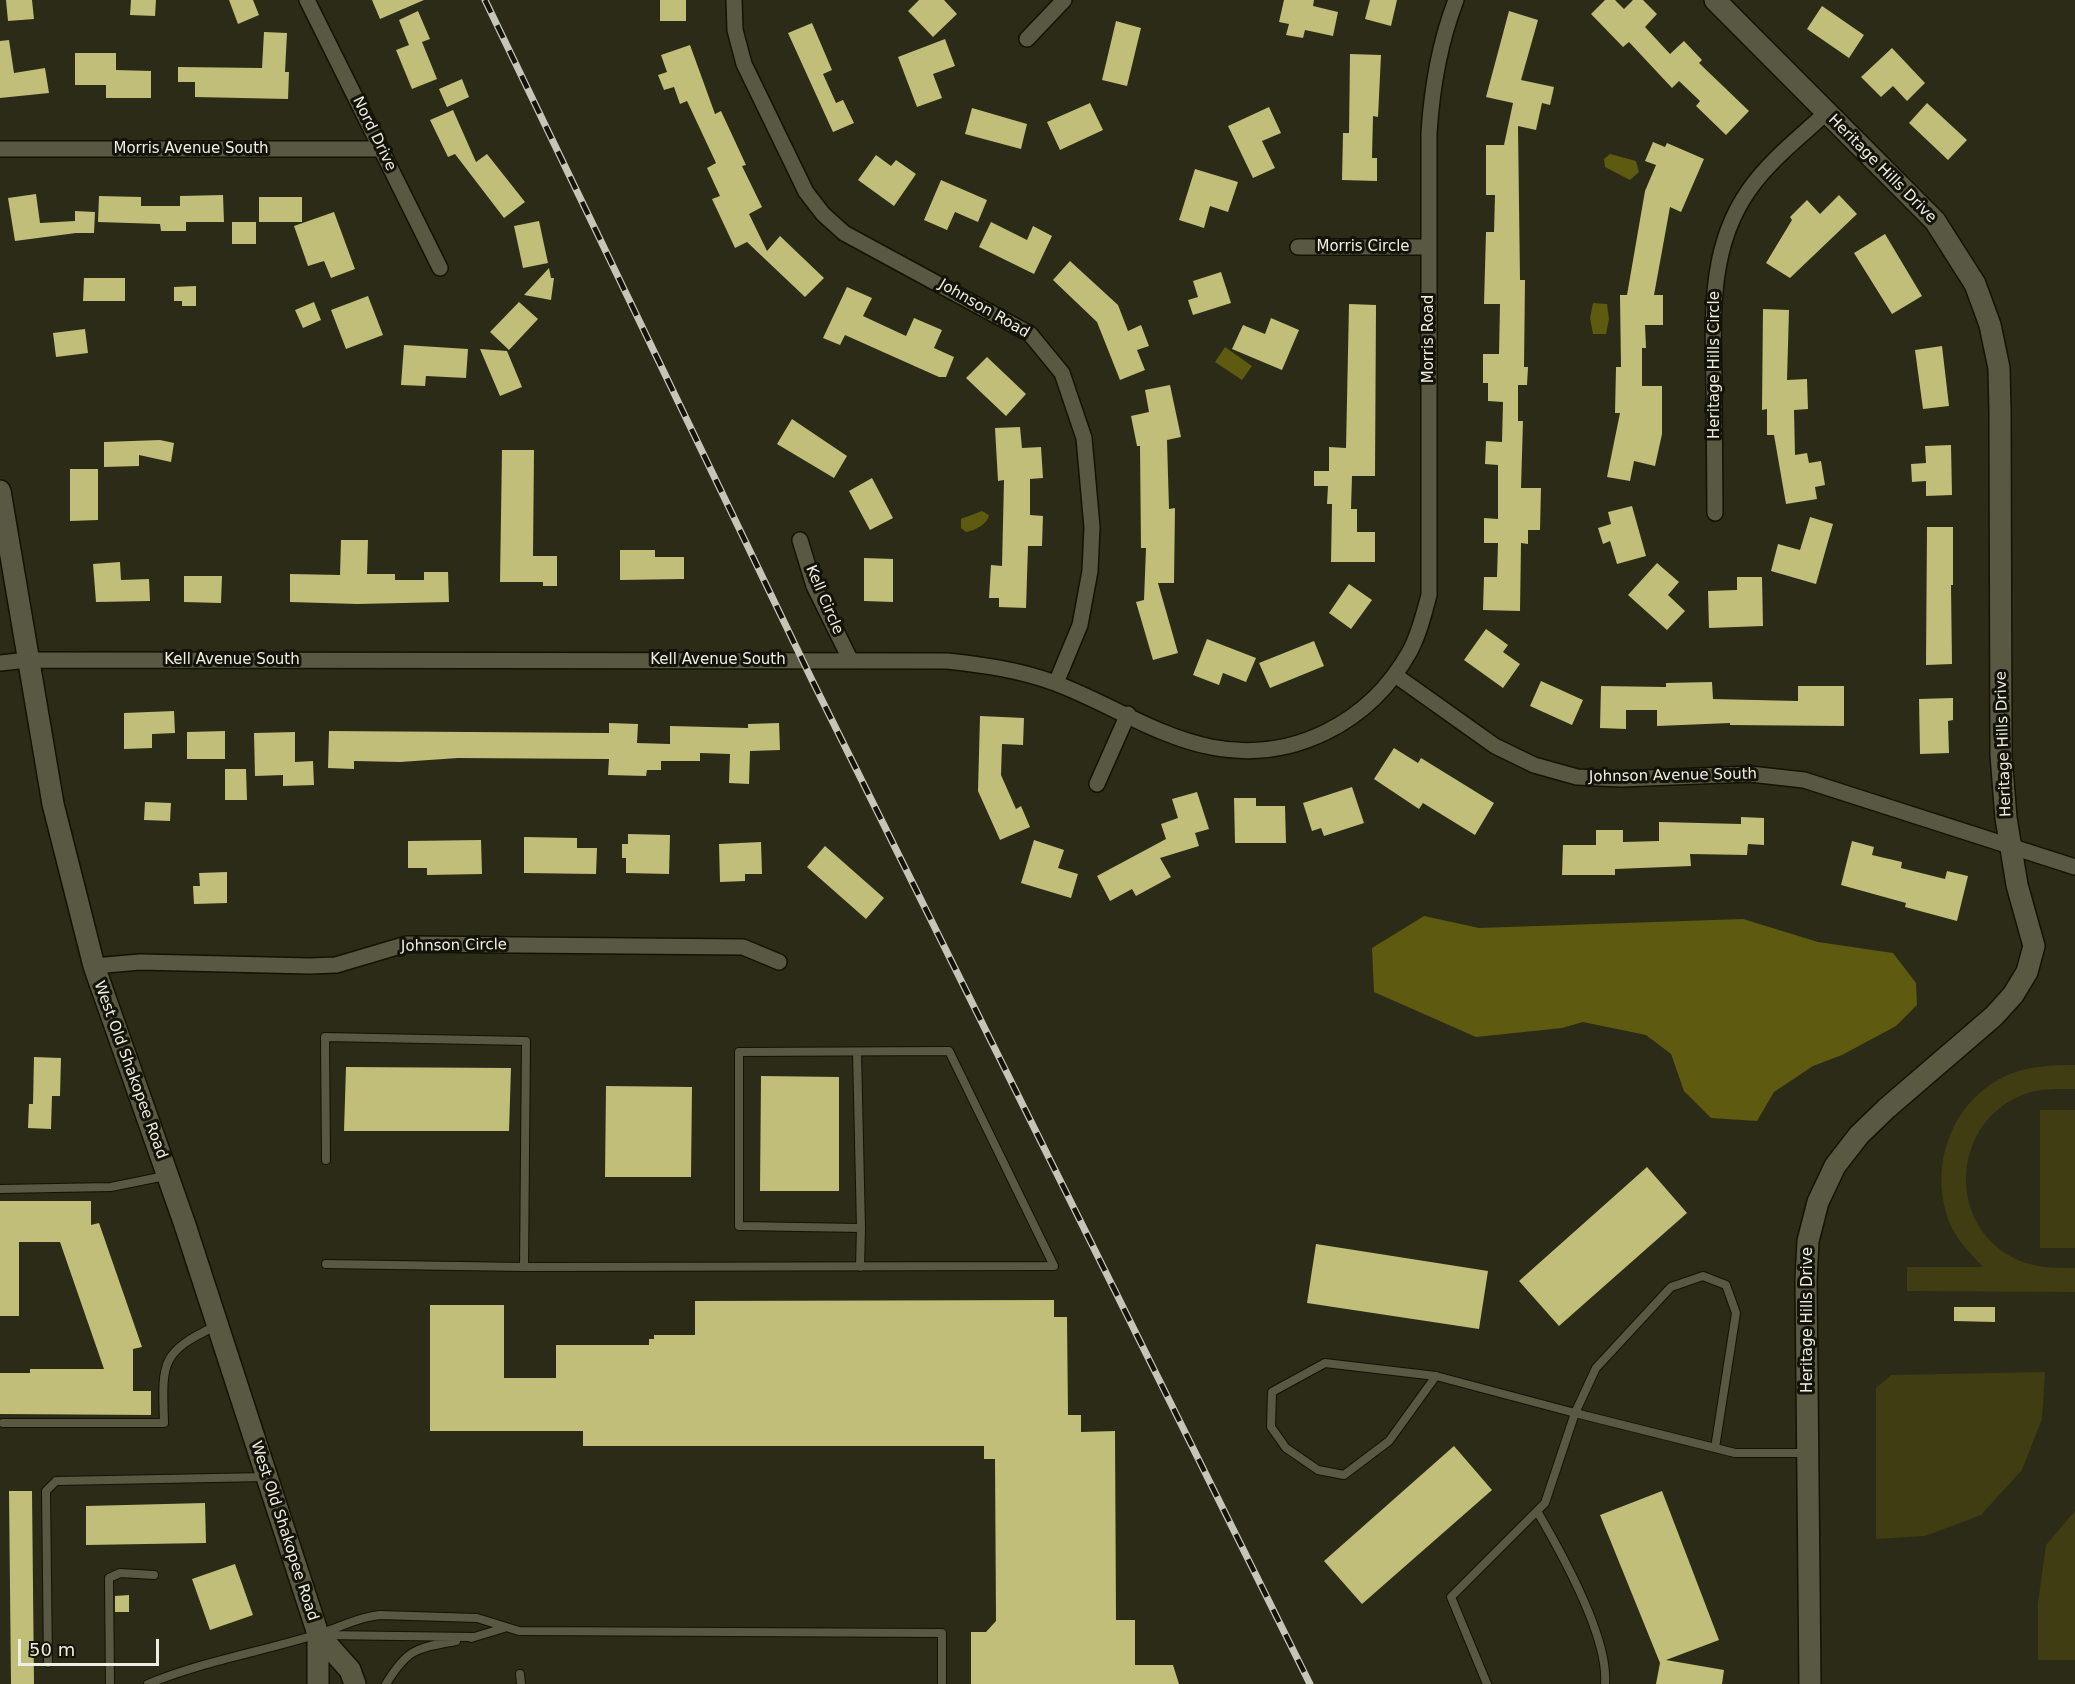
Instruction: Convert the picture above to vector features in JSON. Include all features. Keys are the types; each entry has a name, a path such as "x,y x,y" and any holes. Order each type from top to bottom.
{"street":[{"name":"Nord Drive","path":"307,0 440,268"},
{"name":"Johnson Road","path":"734,0 735,30 744,64 806,192 823,214 844,233 1030,334 1062,373 1084,438 1092,526 1088,591 1080,625 1056,683"},
{"path":"1028,39 1064,0"},
{"name":"Morris Road","path":"1395,675 1411,649 1429,595 1429,133 1432,85 1442,37 1456,0"},
{"name":"Heritage Hills Drive","path":"1715,0 1935,221 1975,284 1990,325 1999,368 2001,755 2010,846 2017,885 2034,946 2026,972 2013,995 1994,1016 1859,1135 1835,1166 1818,1202 1808,1241 1806,1280 1810,1684"},
{"name":"Heritage Hills Circle","path":"1715,513 1713,306 1717,266 1730,226 1749,191 1775,160 1827,112"},
{"name":"Morris Avenue South","path":"0,150 381,149"},
{"name":"Morris Circle","path":"1298,247 1429,247"},
{"name":"West Old Shakopee Road","path":"0,491 53,804 94,966 168,1176 318,1634 318,1684"},
{"name":"Kell Circle","path":"800,540 814,586 850,659"},
{"name":"Kell Avenue South","path":"0,663 28,660 850,659 947,661 982,665 1056,683 1176,736 1210,747 1244,752 1279,748 1314,740 1345,723 1372,700 1395,675"},
{"name":"Johnson Avenue South","path":"1395,675 1495,747 1534,765 1577,777 1621,779 1750,774 1804,780 2075,867"},
{"path":"1097,784 1128,714"},
{"name":"Johnson Circle","path":"94,966 140,962 336,965 407,944 743,947 779,962"},
{"name":"West Old Shakopee Road","path":"318,1634 350,1670 355,1684"}],"lane":[{"path":"326,1160 325,1037 526,1041 525,1267"},
{"path":"326,1264 525,1267 1054,1266 949,1051 739,1052 739,1226 861,1228"},
{"path":"857,1052 860,1267"},
{"path":"0,1189 111,1187 168,1176"},
{"path":"1487,1684 1451,1597 1545,1503 1575,1413 1596,1368 1671,1287 1703,1276 1726,1285 1736,1313 1715,1448"},
{"path":"3,1423 164,1423 163,1394 168,1359 187,1339 217,1326"},
{"path":"1436,1376 1389,1441 1344,1475 1318,1470 1287,1449 1271,1427 1272,1392 1325,1363 1436,1376 1736,1453 1808,1452"},
{"path":"48,1663 46,1491 56,1481 267,1477"},
{"path":"1537,1511 1560,1550 1598,1636 1605,1684"},
{"path":"110,1684 109,1578 120,1573 154,1575"},
{"path":"148,1684 179,1671 318,1634 369,1616 477,1618 519,1631 942,1633 942,1684"},
{"path":"386,1684 397,1666 415,1648 474,1637 504,1628"},
{"path":"318,1634 474,1637"},
{"path":"520,1674 521,1684"}],"shaded area":[{"path":"1610,154 1636,161 1639,172 1630,180 1605,167 1604,159"},
{"path":"1593,303 1607,304 1609,319 1606,334 1593,334 1590,318"},
{"path":"1225,347 1252,366 1242,380 1215,362"},
{"path":"982,511 989,515 977,529 966,532 961,528 961,519"},
{"path":"1424,916 1479,928 1743,919 1818,942 1893,953 1916,983 1917,1005 1896,1026 1842,1055 1813,1066 1774,1092 1757,1121 1711,1118 1684,1091 1671,1054 1646,1035 1583,1022 1562,1028 1476,1037 1374,992 1372,948"},
{"path":"2075,1065 2075,1089 2031,1092 2001,1107 1983,1125 1972,1148 1966,1172 1968,1196 1976,1220 1990,1241 2012,1257 2027,1263 2075,1268 2075,1292 1907,1291 1907,1267 1983,1267 1962,1244 1952,1228 1945,1207 1942,1185 1943,1163 1948,1142 1956,1123 1968,1105 1984,1089 2020,1070"},
{"path":"2040,1110 2075,1110 2075,1248 2040,1248"},
{"path":"2045,1372 2042,1419 2022,1470 1981,1515 1925,1536 1876,1539 1876,1388 1891,1375"},
{"path":"2075,1511 2075,1660 2038,1660 2038,1603 2046,1545"}],"building":[{"path":"6,0 32,0 34,19 8,21"},
{"path":"131,0 156,0 155,16 130,15"},
{"path":"229,0 253,0 259,15 238,24"},
{"path":"372,0 424,0 380,19"},
{"path":"660,0 686,0 686,21 660,21"},
{"path":"919,0 944,0 957,14 933,37 908,11"},
{"path":"1284,0 1314,0 1313,6 1338,12 1333,36 1305,30 1303,38 1286,35 1289,24 1279,22"},
{"path":"1370,0 1397,0 1391,26 1365,19"},
{"path":"1605,0 1615,0 1624,9 1633,0 1643,0 1657,14 1645,27 1670,54 1684,41 1702,60 1699,63 1749,111 1726,135 1696,106 1700,101 1679,81 1672,88 1629,42 1623,47 1591,14"},
{"path":"1822,6 1864,35 1849,58 1807,29"},
{"path":"418,11 430,39 422,42 437,79 412,89 396,50 409,45 399,20"},
{"path":"1509,11 1538,20 1521,80 1554,87 1550,105 1542,103 1536,130 1518,126 1520,280 1525,280 1524,367 1528,367 1527,385 1518,385 1518,421 1523,421 1521,488 1541,488 1540,530 1528,530 1528,544 1521,543 1520,611 1483,610 1484,577 1497,577 1498,543 1484,543 1484,518 1498,519 1498,465 1485,464 1486,441 1502,442 1503,402 1488,401 1488,383 1483,383 1483,354 1499,354 1500,304 1484,304 1486,232 1494,232 1495,195 1486,195 1486,145 1504,145 1513,103 1486,97"},
{"path":"1116,21 1141,28 1127,86 1102,80"},
{"path":"812,23 832,70 823,74 836,103 843,100 854,123 833,132 788,33"},
{"path":"264,32 287,33 285,72 289,72 288,99 195,97 195,82 178,82 178,67 262,68"},
{"path":"945,39 955,66 933,74 942,98 917,107 898,57"},
{"path":"9,40 14,73 45,68 49,93 0,98 0,41"},
{"path":"690,45 715,114 721,111 746,165 742,166 762,207 749,214 767,251 780,236 824,278 805,297 747,242 735,248 712,199 720,196 707,168 716,163 687,101 680,104 674,87 664,90 658,75 667,72 661,55"},
{"path":"1892,48 1925,83 1907,101 1893,86 1881,97 1861,77"},
{"path":"75,53 116,53 116,70 151,71 151,98 106,98 106,85 75,85"},
{"path":"1350,54 1381,55 1378,117 1373,116 1372,158 1377,158 1377,181 1342,180 1343,133 1349,133"},
{"path":"462,79 469,97 447,107 439,89"},
{"path":"1090,103 1103,130 1060,150 1047,122"},
{"path":"1927,103 1967,140 1948,160 1909,123"},
{"path":"1269,107 1281,133 1262,141 1275,168 1253,178 1228,126"},
{"path":"972,108 1027,124 1021,149 965,134"},
{"path":"453,110 476,162 487,154 525,202 504,218 455,154 448,157 430,120"},
{"path":"1653,142 1665,147 1667,143 1704,159 1681,212 1670,207 1654,295 1663,295 1663,325 1645,325 1646,348 1642,348 1642,386 1662,386 1662,434 1655,466 1634,461 1630,481 1607,477 1620,413 1615,413 1616,367 1621,367 1620,295 1627,295 1645,191 1656,165 1645,161"},
{"path":"876,155 891,166 896,160 916,174 894,206 858,180"},
{"path":"1195,169 1238,182 1228,212 1210,206 1204,228 1179,220"},
{"path":"941,180 987,200 978,222 955,212 947,230 924,220"},
{"path":"36,194 40,223 75,221 75,211 95,212 94,233 76,233 15,241 8,198"},
{"path":"223,195 224,222 186,222 186,231 161,231 160,224 98,222 99,196 141,197 141,206 180,206 180,196"},
{"path":"1839,195 1857,214 1790,278 1766,263 1792,220 1790,217 1807,200 1820,214"},
{"path":"259,197 302,197 302,222 259,222"},
{"path":"334,212 355,269 331,278 324,261 308,266 294,226"},
{"path":"539,221 548,263 523,268 514,226"},
{"path":"232,222 256,222 256,244 232,244"},
{"path":"991,222 1027,240 1033,226 1052,236 1034,274 979,247"},
{"path":"1885,234 1922,296 1892,314 1854,253"},
{"path":"1070,261 1118,305 1128,331 1141,325 1149,346 1137,350 1145,370 1120,380 1097,322 1053,280"},
{"path":"549,268 551,278 554,278 551,300 524,295"},
{"path":"1221,272 1231,303 1193,315 1188,300 1198,297 1193,281"},
{"path":"84,278 125,278 125,301 83,301"},
{"path":"196,286 196,306 182,306 182,301 174,301 174,287"},
{"path":"847,287 872,298 863,316 906,336 914,318 942,330 934,348 954,357 946,377 939,377 845,335 840,345 823,338"},
{"path":"368,296 383,335 346,349 331,310"},
{"path":"314,302 321,320 303,328 295,310"},
{"path":"519,302 538,319 509,350 490,332"},
{"path":"1349,304 1376,305 1375,476 1352,476 1351,509 1357,509 1357,532 1375,532 1375,562 1331,562 1332,504 1327,504 1328,486 1314,486 1314,471 1329,471 1329,447 1346,448"},
{"path":"1763,309 1789,310 1787,380 1807,379 1808,409 1794,410 1795,455 1807,453 1809,463 1821,461 1825,485 1815,487 1817,499 1786,504 1774,435 1767,435 1767,409 1762,410"},
{"path":"1271,318 1299,330 1282,370 1232,349 1243,325 1265,334"},
{"path":"85,329 88,353 56,357 53,333"},
{"path":"404,345 468,349 466,378 426,376 425,386 401,385"},
{"path":"1942,346 1949,406 1923,409 1915,350"},
{"path":"480,349 507,351 522,387 500,396"},
{"path":"987,357 1026,394 1006,416 966,378"},
{"path":"1170,385 1181,437 1167,440 1169,509 1175,508 1174,583 1158,583 1178,653 1153,660 1136,602 1144,600 1146,548 1141,548 1140,446 1137,446 1131,416 1149,412 1145,390"},
{"path":"792,419 847,456 834,478 777,444"},
{"path":"1020,427 1022,448 1041,447 1043,478 1030,479 1030,515 1043,516 1042,546 1028,546 1026,608 999,607 999,598 989,598 991,565 1002,566 1004,480 998,481 995,428"},
{"path":"160,440 174,443 171,462 139,455 139,466 104,467 104,442"},
{"path":"1951,445 1952,495 1926,496 1926,481 1912,482 1911,464 1926,463 1925,446"},
{"path":"502,450 534,450 533,556 557,556 557,586 543,586 543,582 500,582"},
{"path":"70,469 98,469 98,520 70,521"},
{"path":"872,478 893,518 870,530 849,491"},
{"path":"1632,506 1646,556 1617,564 1610,541 1603,544 1598,528 1611,524 1608,512"},
{"path":"1810,517 1833,524 1816,584 1771,571 1778,544 1800,550"},
{"path":"1927,527 1953,527 1952,664 1926,665"},
{"path":"341,540 368,540 367,574 395,574 395,580 424,580 424,572 448,572 449,602 357,604 290,602 290,574 340,575"},
{"path":"620,550 655,550 655,557 684,557 684,579 620,580"},
{"path":"864,558 893,559 893,602 864,601"},
{"path":"120,562 121,580 149,579 150,601 96,602 93,564"},
{"path":"1657,563 1679,582 1668,595 1685,611 1667,630 1628,595"},
{"path":"184,576 222,576 221,603 184,602"},
{"path":"1737,577 1762,577 1763,626 1709,628 1708,591 1737,590"},
{"path":"1349,584 1372,600 1351,629 1329,613"},
{"path":"1486,629 1508,645 1503,652 1520,664 1503,688 1464,660"},
{"path":"1207,639 1256,658 1246,682 1223,673 1219,685 1193,675"},
{"path":"1314,641 1324,666 1270,688 1259,663"},
{"path":"1541,681 1583,700 1572,725 1530,706"},
{"path":"1712,682 1713,699 1798,701 1798,686 1844,686 1844,726 1730,725 1730,723 1657,726 1657,710 1626,710 1626,729 1600,728 1601,686 1666,687 1666,683"},
{"path":"1953,698 1953,720 1948,721 1949,753 1920,754 1919,699"},
{"path":"174,711 175,733 152,734 152,748 124,749 124,713"},
{"path":"980,716 1024,718 1023,745 1002,744 1001,775 1016,809 1021,806 1030,827 1000,840 978,791"},
{"path":"609,723 638,724 637,743 670,744 670,726 748,728 748,724 779,723 780,750 750,751 749,784 729,783 730,754 700,753 700,761 661,761 661,770 647,770 646,776 608,775 609,759 458,758 400,762 354,761 354,769 328,768 329,731 609,733"},
{"path":"225,731 225,759 187,759 187,732"},
{"path":"295,732 295,762 313,761 314,785 283,786 283,775 255,776 254,733"},
{"path":"1394,748 1418,763 1421,758 1494,803 1475,835 1423,803 1419,809 1374,779"},
{"path":"225,769 246,769 247,800 225,800"},
{"path":"1352,787 1364,823 1324,836 1321,828 1312,831 1303,803"},
{"path":"1197,792 1209,829 1195,833 1199,846 1160,858 1171,877 1136,896 1132,889 1110,901 1097,876 1166,839 1161,824 1178,818 1172,799"},
{"path":"1234,798 1256,798 1256,806 1285,806 1286,843 1235,843"},
{"path":"145,802 171,803 170,821 144,820"},
{"path":"1741,817 1764,818 1764,845 1748,844 1747,855 1690,854 1691,866 1615,869 1615,875 1562,875 1563,845 1596,845 1596,830 1623,830 1623,842 1659,841 1659,822 1741,824"},
{"path":"628,834 670,835 669,874 626,873 626,858 622,858 622,844 628,844"},
{"path":"524,837 577,838 577,848 597,848 596,874 524,873"},
{"path":"481,840 482,874 427,875 427,868 408,868 408,841"},
{"path":"1034,840 1064,850 1058,868 1078,874 1071,898 1021,883"},
{"path":"1852,841 1874,847 1872,855 1902,862 1901,868 1945,879 1947,871 1968,876 1957,921 1905,907 1906,903 1841,885"},
{"path":"761,842 762,874 745,874 745,881 720,882 719,844"},
{"path":"825,846 884,898 866,919 807,867"},
{"path":"227,872 227,903 194,904 193,886 200,886 199,873"},
{"path":"34,1057 61,1058 60,1096 52,1096 51,1129 28,1128 29,1104 33,1104"},
{"path":"346,1067 511,1068 509,1131 344,1131"},
{"path":"761,1076 839,1077 839,1191 760,1191"},
{"path":"606,1086 692,1087 691,1177 605,1177"},
{"path":"1647,1167 1687,1213 1559,1326 1519,1281"},
{"path":"0,1201 91,1201 91,1225 99,1223 142,1347 133,1349 133,1391 151,1391 151,1415 0,1414 0,1373 30,1373 30,1369 104,1369 60,1242 19,1242 19,1316 0,1316"},
{"path":"1316,1244 1488,1271 1479,1329 1307,1303"},
{"path":"1054,1300 1054,1317 1067,1317 1068,1415 1081,1415 1081,1432 1115,1431 1116,1620 1135,1620 1135,1665 1173,1665 1179,1684 971,1684 971,1632 986,1632 996,1621 995,1459 984,1459 984,1446 583,1446 583,1431 430,1431 430,1305 504,1305 504,1378 556,1378 556,1345 649,1345 649,1339 654,1339 654,1335 695,1335 695,1301"},
{"path":"1954,1307 1995,1307 1995,1322 1954,1321"},
{"path":"1454,1446 1492,1490 1362,1604 1324,1561"},
{"path":"9,1491 32,1491 34,1684 11,1684"},
{"path":"1662,1491 1719,1640 1666,1660 1724,1670 1722,1684 1656,1684 1660,1663 1600,1515"},
{"path":"205,1503 206,1543 86,1545 86,1506"},
{"path":"235,1564 253,1615 210,1630 192,1579"},
{"path":"129,1595 129,1612 115,1612 115,1596"}],"railway":[{"path":"485,0 812,680 1310,1684"}]}
